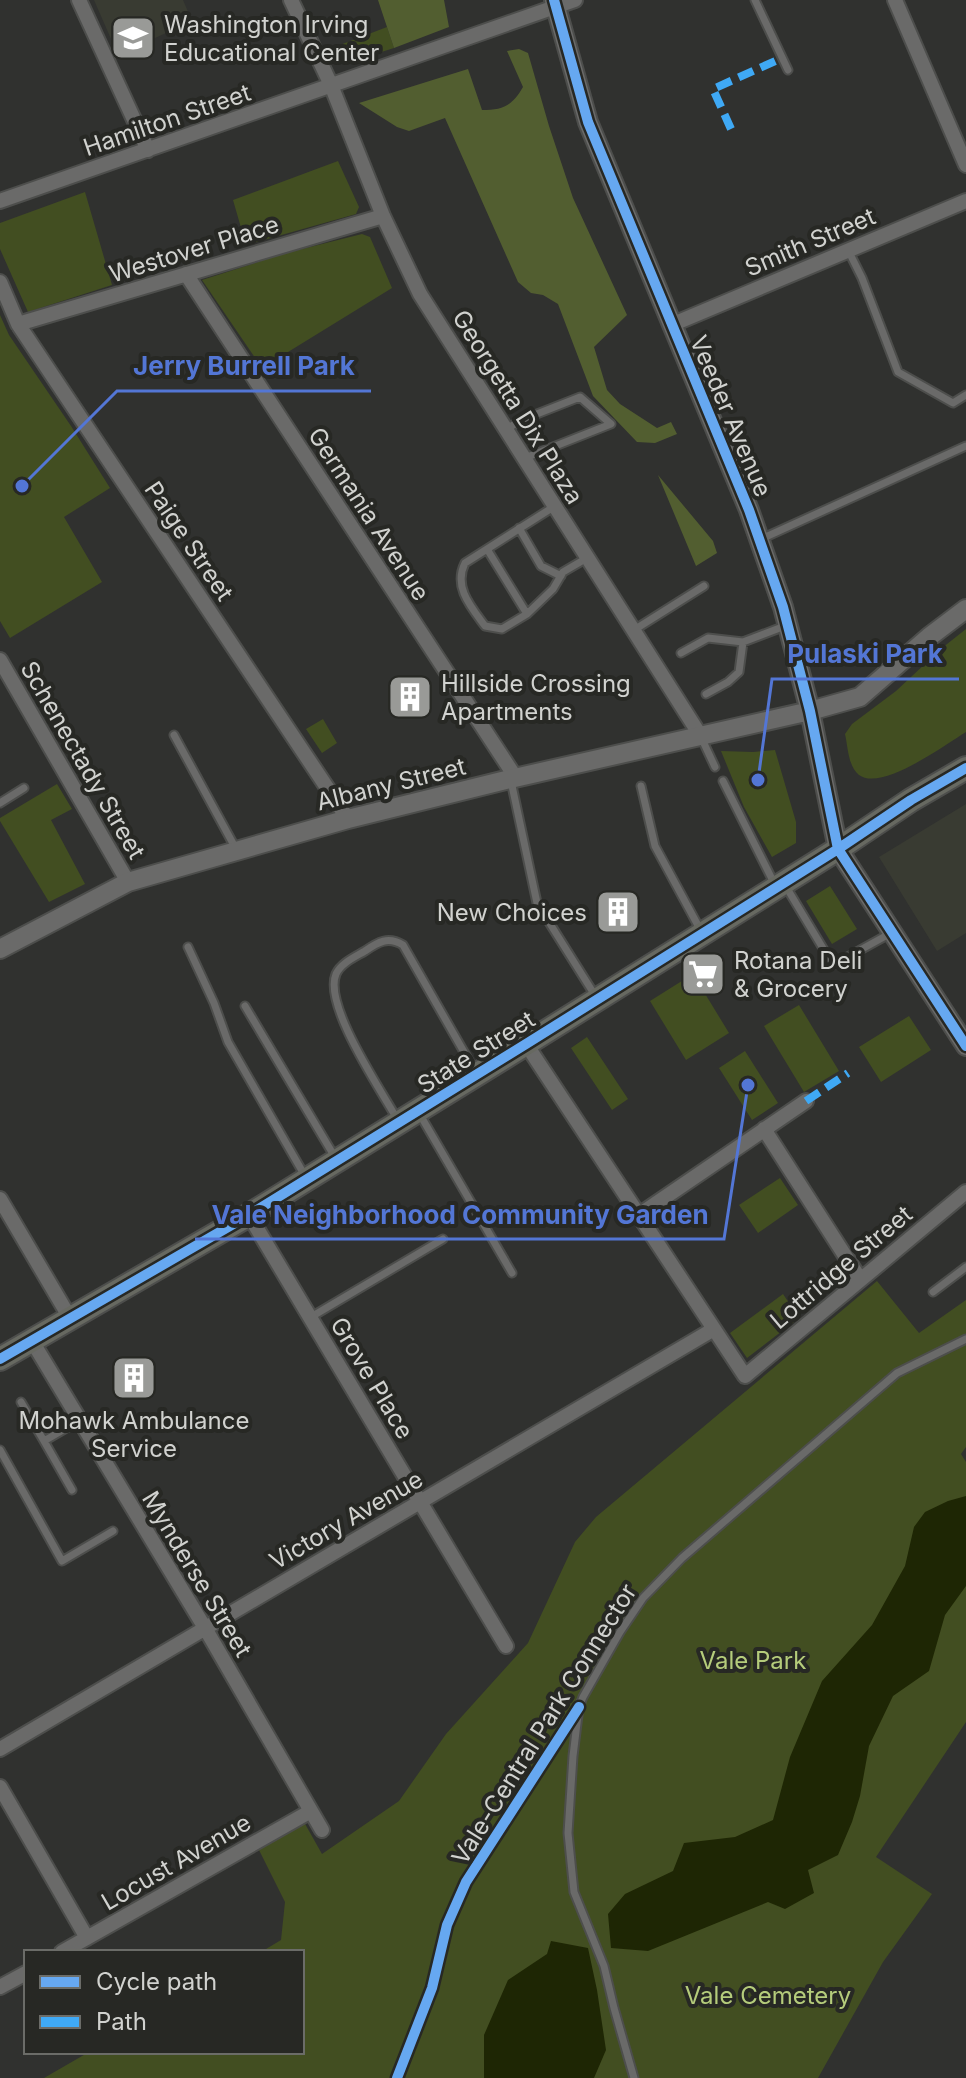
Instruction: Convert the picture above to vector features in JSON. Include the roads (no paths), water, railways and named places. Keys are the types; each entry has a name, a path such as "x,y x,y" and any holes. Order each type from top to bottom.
{"main road":[{"name":"State Street","path":"0,1359 249,1215 966,768"}],"street":[{"path":"79,0 148,150"},
{"name":"Georgetta Dix Plaza","path":"291,0 331,85 383,216 420,294 700,735"},
{"path":"895,0 966,165"},
{"name":"Hamilton Street","path":"0,201 561,2"},
{"name":"Veeder Avenue","path":"561,2 588,122 759,539 810,711 838,849"},
{"name":"Smith Street","path":"671,325 966,201"},
{"name":"Westover Place","path":"18,324 383,216"},
{"name":"Germania Avenue","path":"186,274 513,778"},
{"name":"Paige Street","path":"0,282 18,324 348,819"},
{"path":"810,711 860,697 966,609"},
{"name":"Schenectady Street","path":"0,660 128,882"},
{"name":"Albany Street","path":"0,949 128,882 348,819 810,711"},
{"path":"838,849 966,1046"},
{"path":"526,1044 714,1329"},
{"path":"639,1215 806,1101"},
{"path":"764,1129 860,1279"},
{"name":"Lottridge Street","path":"714,1329 745,1376 966,1192"},
{"path":"0,1199 70,1318"},
{"name":"Grove Place","path":"249,1215 506,1646"},
{"name":"Victory Avenue","path":"0,1749 714,1329"},
{"name":"Mynderse Street","path":"32,1341 205,1628 322,1830"},
{"path":"0,1787 87,1938"},
{"name":"Locust Avenue","path":"66,1950 311,1811"},
{"path":"0,1987 24,1974"}],"lane":[{"path":"755,0 788,70"},
{"path":"848,250 898,372 953,403 966,395"},
{"path":"506,430 519,421 580,397 611,424 524,458"},
{"path":"759,539 966,446"},
{"path":"555,506 465,563 460,574 465,599 485,626 502,629 527,614 553,589 563,572 587,558"},
{"path":"519,528 541,566 561,576"},
{"path":"487,549 527,614"},
{"path":"634,630 704,586"},
{"path":"681,653 708,638 743,642 787,625"},
{"path":"706,694 739,672 743,642"},
{"path":"174,735 237,851"},
{"path":"700,735 715,767"},
{"path":"513,778 537,903 597,999"},
{"path":"723,781 780,884 833,965 893,931"},
{"path":"641,786 655,846 703,933"},
{"path":"0,803 24,788"},
{"path":"477,1075 403,945 385,939 341,967 335,976 335,986 346,1029 512,1273"},
{"path":"188,947 228,1042 307,1179"},
{"path":"245,1006 337,1161"},
{"path":"311,1318 443,1239"},
{"path":"933,1292 966,1267"},
{"name":"Vale-Central Park Connector","path":"634,2078 604,1966 574,1892 568,1833 573,1756 583,1697 643,1598 682,1558 897,1373 966,1339"},
{"path":"21,1402 72,1490"},
{"path":"44,1441 80,1420"},
{"path":"0,1450 62,1561 113,1531"}],"place":[{"name":"Washington Irving Educational Center","path":"133,38"},
{"name":"Jerry Burrell Park","path":"22,486"},
{"name":"Hillside Crossing Apartments","path":"410,697"},
{"name":"Pulaski Park","path":"758,780"},
{"name":"New Choices","path":"618,912"},
{"name":"Rotana Deli & Grocery","path":"703,974"},
{"name":"Vale Neighborhood Community Garden","path":"748,1085"},
{"name":"Mohawk Ambulance Service","path":"134,1378"}],"park label":[{"name":"Vale Park","path":"753,1660"},
{"name":"Vale Cemetery","path":"768,1995"}]}
